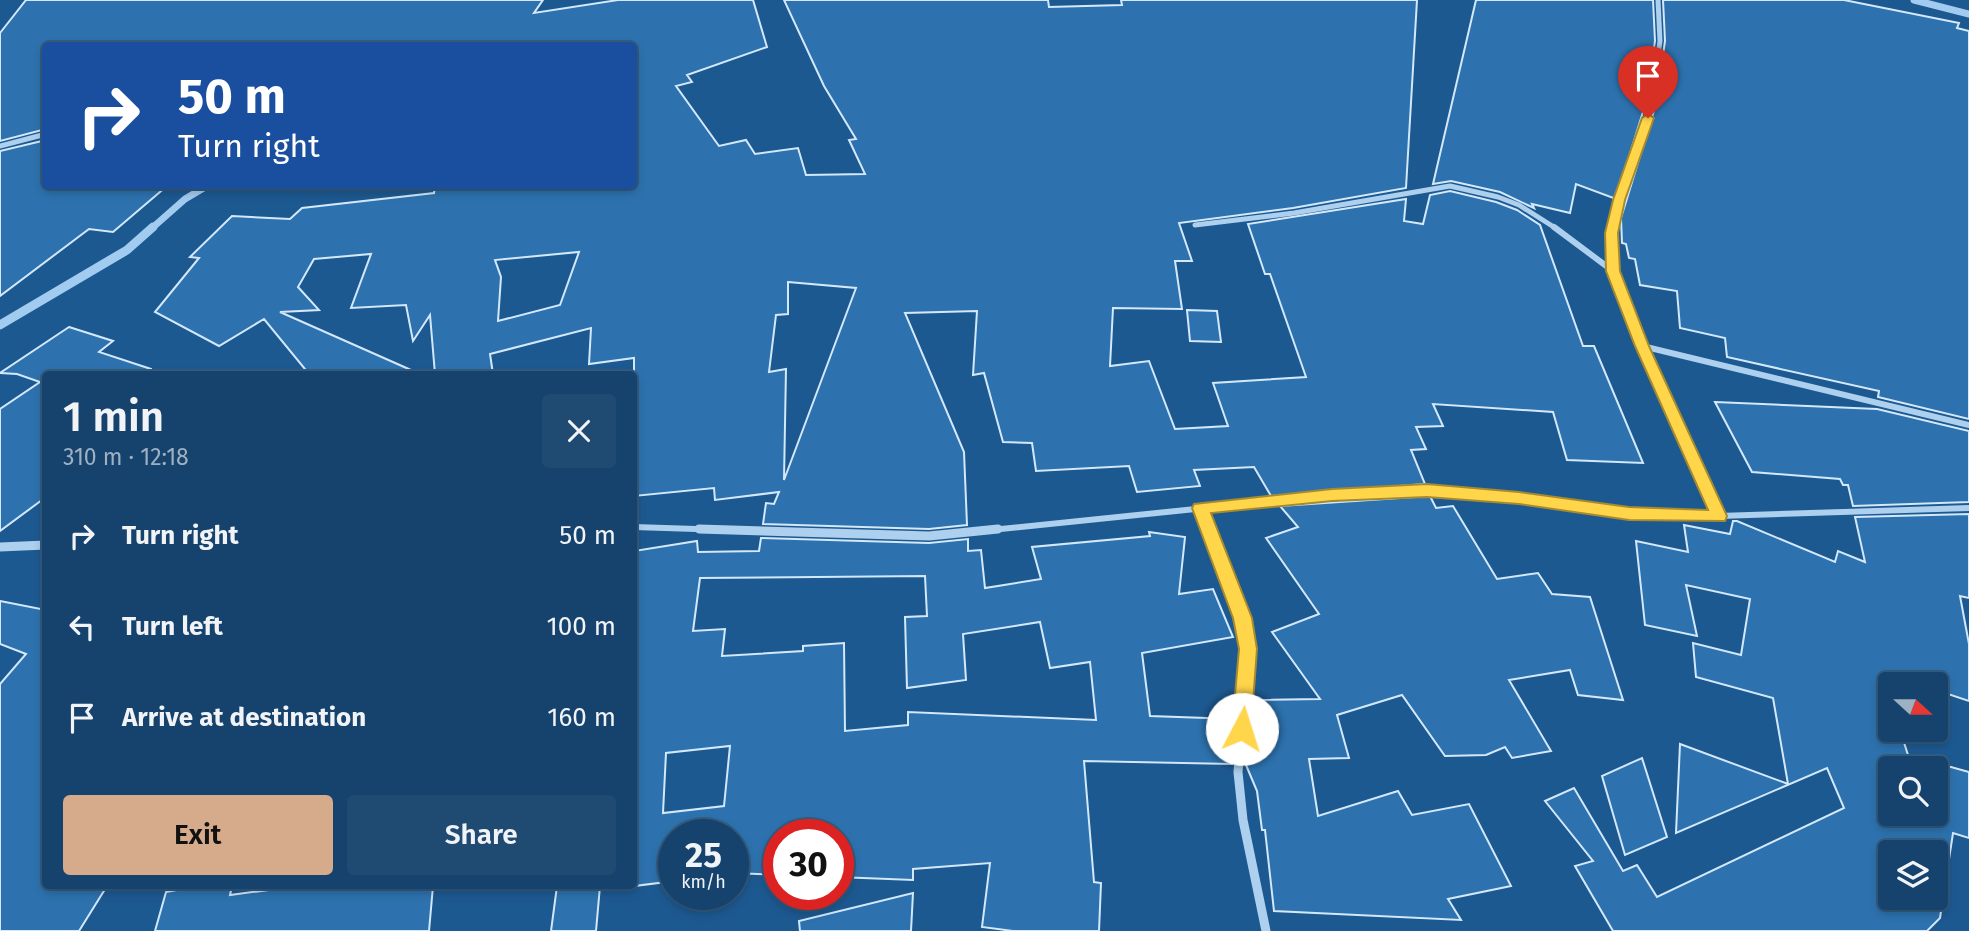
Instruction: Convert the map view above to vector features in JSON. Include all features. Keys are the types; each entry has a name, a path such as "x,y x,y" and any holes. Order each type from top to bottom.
{"street":[{"path":"1658,0 1660,36 1652,96 1648,118 1619,200 1611,233 1613,271 1642,346 1719,516"},
{"path":"0,146 42,135"},
{"path":"1195,225 1294,213 1450,186 1475,189 1526,207 1613,271"},
{"path":"1642,346 1969,425"},
{"path":"637,527 929,536 1332,495 1427,491 1519,498 1629,513 1719,516 1969,508"},
{"path":"1200,508 1242,618 1248,649 1238,772 1243,820 1266,931"},
{"path":"0,547 42,545"}],"building":[{"path":"26,0 543,0 534,13 618,0 753,0 767,47 687,75 692,82 676,86 719,146 746,140 755,154 798,148 806,175 865,174 849,140 856,139 824,86 784,0 1048,0 1049,7 1122,5 1121,0 1417,0 1406,188 1293,208 1179,223 1192,261 1175,261 1182,309 1113,308 1110,366 1149,361 1175,429 1228,426 1213,383 1306,377 1270,274 1265,274 1248,224 1406,199 1404,221 1423,224 1430,195 1450,191 1496,202 1517,210 1540,225 1583,346 1594,346 1643,463 1567,460 1553,412 1433,404 1443,426 1416,427 1426,449 1411,450 1425,484 1271,496 1254,467 1194,470 1200,486 1137,492 1129,466 1036,471 1032,443 1003,442 984,373 973,375 977,311 905,313 964,452 967,525 929,529 763,524 766,503 774,504 779,492 715,500 714,488 637,496 637,371 634,371 634,358 589,364 591,328 490,354 493,371 435,371 430,315 413,341 406,305 351,308 371,254 314,259 298,287 319,310 280,312 413,371 307,371 264,319 219,346 155,312 199,258 190,257 232,216 290,219 302,208 434,193 435,189 637,189 637,42 42,42 42,130 0,141 0,33","holes":["579,252 560,305 498,321 501,277 495,260","788,282 856,288 784,480 786,369 769,372 776,315 788,314"]},
{"path":"1476,0 1653,0 1655,41 1646,102 1616,199 1576,184 1570,213 1532,204 1534,208 1500,192 1451,181 1433,184"},
{"path":"1663,0 1844,0 1959,23 1957,28 1969,31 1969,419 1878,397 1879,391 1727,357 1725,338 1680,328 1677,291 1640,285 1635,259 1629,258 1626,244 1622,243 1621,218 1656,104 1665,41"},
{"path":"42,141 42,189 163,189 113,232 89,229 0,296 0,151"},
{"path":"1187,310 1217,311 1221,342 1190,341"},
{"path":"69,327 113,341 99,352 151,369 42,371 42,500 0,531 0,409 40,382 17,374 0,373"},
{"path":"1715,402 1877,409 1969,431 1969,502 1853,506 1848,485 1843,485 1840,479 1752,472"},
{"path":"1430,496 1436,508 1453,506 1497,579 1538,573 1552,594 1590,597 1623,700 1578,695 1570,670 1509,680 1551,751 1512,758 1505,747 1486,755 1445,756 1402,695 1337,715 1349,758 1309,759 1318,816 1398,791 1412,815 1469,804 1511,886 1448,899 1461,920 1274,911 1265,830 1262,830 1257,791 1246,765 1249,720 1260,720 1255,700 1320,699 1272,632 1319,614 1266,538 1298,527 1280,506"},
{"path":"1969,514 1969,598 1960,596 1969,644 1969,701 1948,694 1948,672 1878,672 1878,742 1904,742 1908,755 1912,756 1878,756 1878,826 1948,826 1948,766 1969,772 1969,838 1953,833 1948,866 1948,840 1878,840 1878,910 1941,910 1940,918 1927,931 1613,931 1575,866 1593,861 1545,801 1574,788 1623,871 1637,865 1657,897 1844,808 1827,768 1676,833 1680,744 1788,784 1773,698 1696,677 1693,643 1741,655 1750,599 1686,585 1697,636 1645,625 1636,541 1688,552 1684,525 1730,534 1733,521 1737,521 1835,562 1838,551 1865,562 1855,517"},
{"path":"1149,532 1185,537 1179,594 1213,589 1233,637 1142,653 1150,716 1235,719 1232,764 1084,761 1094,882 1101,883 1099,931 1013,931 982,927 990,863 913,869 913,880 854,878 854,819 763,819 763,874 749,874 749,819 658,819 658,883 637,886 637,551 697,541 698,552 759,551 761,538 929,543 968,539 968,551 981,550 985,588 1041,579 1032,547 1150,536","holes":["925,576 927,616 905,617 907,688 966,680 963,634 1040,622 1050,668 1090,662 1096,720 908,712 908,725 845,731 844,643 803,646 803,651 722,656 725,629 693,631 700,578","730,746 724,806 663,813 666,753"]},
{"path":"0,601 42,609 42,889 105,889 79,931 0,931 0,684 26,654 0,644"},
{"path":"1642,758 1667,837 1625,855 1602,776"},
{"path":"182,889 231,889 230,895 276,889 433,889 429,931 155,931 166,892"},
{"path":"557,889 600,889 596,931 551,931"},
{"path":"913,893 911,931 800,931 799,921 854,910 854,907"}],"waterway":[{"path":"1914,0 1969,14"},
{"path":"151,229 185,199 202,189"},
{"path":"0,325 127,250 153,227"}],"route":[{"path":"1242,729 1248,649 1242,618 1200,508 1332,495 1427,491 1519,498 1629,513 1719,516 1642,346 1613,271 1611,233 1619,200 1648,118"}]}
